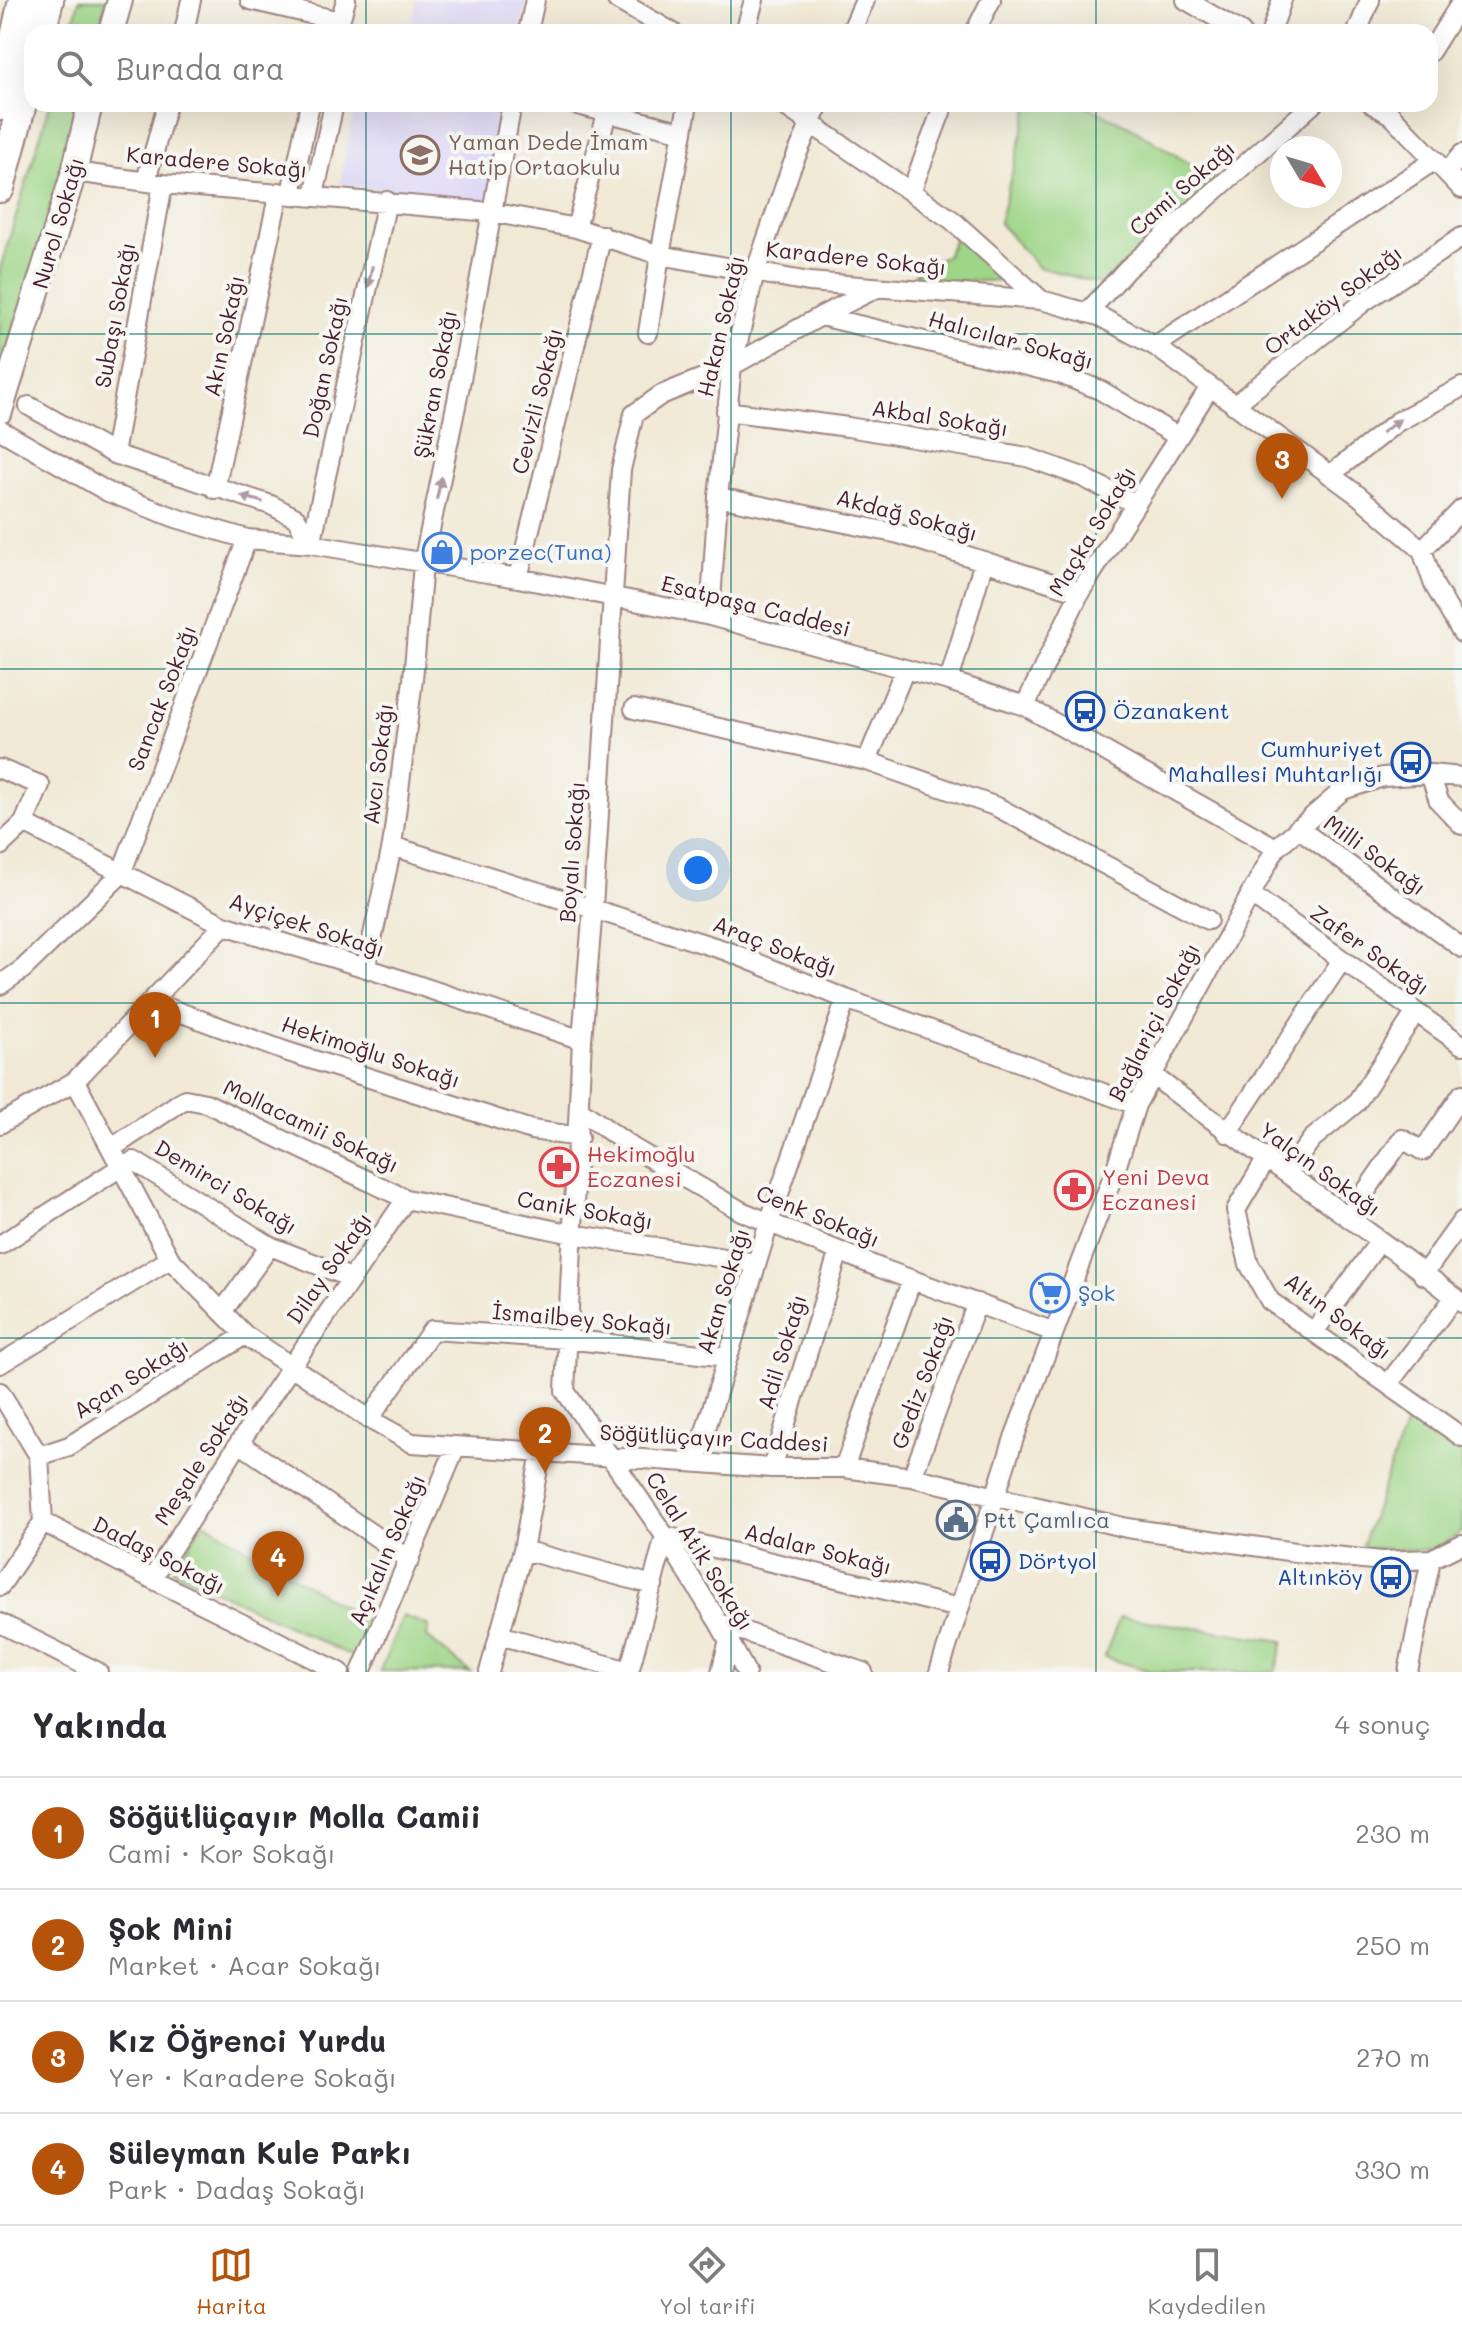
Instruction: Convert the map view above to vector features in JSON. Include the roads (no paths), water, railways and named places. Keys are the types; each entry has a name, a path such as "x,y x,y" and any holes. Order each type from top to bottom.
{"highway":[{"path":"0,106 23,0"},
{"path":"43,24 49,0"},
{"path":"0,188 24,96"}],"main road":[{"path":"113,24 120,0"},
{"name":"Nurol Sokağı","path":"0,411 74,172 88,112"}],"street":[{"path":"186,24 191,0"},
{"path":"250,0 328,24"},
{"path":"335,24 346,0"},
{"path":"530,24 535,0"},
{"path":"617,0 658,24"},
{"path":"747,24 754,0"},
{"path":"854,24 865,0"},
{"path":"979,24 991,0"},
{"path":"1186,0 1227,24"},
{"path":"1274,24 1282,0"},
{"path":"1360,24 1370,0"},
{"path":"1438,39 1462,1"},
{"name":"Subaşı Sokağı","path":"114,454 166,112"},
{"name":"Akın Sokağı","path":"215,489 307,112"},
{"path":"314,195 332,112"},
{"name":"Şükran Sokağı","path":"423,564 457,401 510,112"},
{"path":"603,112 683,132"},
{"path":"648,333 687,112"},
{"path":"794,112 952,220 1041,300"},
{"name":"Hakan Sokağı","path":"710,616 718,497 732,366 755,273 791,168 816,112"},
{"path":"911,192 941,112"},
{"name":"Cami Sokağı","path":"1087,313 1127,269 1304,112"},
{"path":"1396,112 1462,189"},
{"path":"576,228 607,113"},
{"path":"1155,346 1462,154"},
{"name":"Karadere Sokağı","path":"74,172 491,212 576,228 660,255 755,273 809,282 1041,300 1099,316 1155,346 1330,475 1422,550"},
{"name":"Doğan Sokağı","path":"311,544 387,201"},
{"name":"Cevizli Sokağı","path":"518,578 602,235"},
{"name":"Ortaköy Sokağı","path":"1234,405 1365,301 1462,237"},
{"path":"732,366 877,288"},
{"name":"Halıcılar Sokağı","path":"821,316 1060,374 1100,390 1177,436"},
{"name":"Boyalı Sokağı","path":"580,1110 582,1040 621,470 634,414 661,395 732,366"},
{"name":"Maçka Sokağı","path":"1025,706 1080,592 1210,387"},
{"path":"1330,475 1397,422 1462,387"},
{"path":"29,406 114,454 271,505 296,518 311,544"},
{"name":"Akbal Sokağı","path":"726,411 848,427 1027,457 1080,476 1136,504"},
{"name":"Esatpaşa Caddesi","path":"0,430 108,492 176,518 247,539 311,544 518,578 710,616 949,681 1025,706 1276,848"},
{"name":"Akdağ Sokağı","path":"718,497 899,534 1080,592"},
{"path":"1462,509 1422,550 1434,585 1462,633"},
{"name":"Sancak Sokağı","path":"121,874 247,539"},
{"path":"949,681 984,561"},
{"name":"Avcı Sokağı","path":"366,968 392,846 413,679 423,564"},
{"path":"867,761 905,669"},
{"path":"634,709 867,761 997,807 1208,920"},
{"path":"0,769 40,785 24,823 0,846"},
{"path":"1276,848 1343,790 1383,777 1430,774 1462,777"},
{"path":"1430,774 1439,801 1462,825"},
{"name":"Ayçiçek Sokağı","path":"24,823 224,925 366,968 582,1040"},
{"name":"Milli Sokağı","path":"1298,828 1462,948"},
{"name":"Araç Sokağı","path":"392,846 727,951 846,999 1136,1105"},
{"name":"Bağlariçi Sokağı","path":"939,1672 1014,1438 1116,1168 1136,1105 1276,848"},
{"path":"0,985 23,969 121,874"},
{"name":"Zafer Sokağı","path":"1250,894 1462,1045"},
{"path":"0,1124 75,1081 224,925"},
{"path":"1227,1133 1342,960"},
{"name":"Akan Sokağı","path":"696,1461 756,1263 846,999"},
{"name":"Hekimoğlu Sokağı","path":"152,1002 282,1050 532,1130 579,1137"},
{"path":"1287,1173 1312,1139 1356,1103 1416,1012"},
{"name":"Yalçın Sokağı","path":"1151,1074 1227,1133 1267,1158 1459,1300"},
{"name":"Söğütlüçayır Caddesi","path":"75,1081 170,1259 245,1335 369,1419 412,1443 772,1468 844,1468 912,1477 1127,1528 1382,1561 1431,1559 1462,1544"},
{"path":"1348,1217 1402,1139 1423,1151 1462,1094"},
{"name":"Mollacamii Sokağı","path":"112,1148 185,1099 206,1103 406,1199"},
{"path":"580,1110 565,1391 611,1456"},
{"name":"Cenk Sokağı","path":"580,1110 633,1148 741,1211 1054,1332"},
{"name":"Altın Sokağı","path":"1267,1158 1236,1210 1249,1264 1270,1301 1462,1437"},
{"name":"Demirci Sokağı","path":"0,1245 134,1161 270,1246 351,1278"},
{"name":"Canik Sokağı","path":"406,1199 572,1234 756,1263"},
{"name":"Dilay Sokağı","path":"291,1366 406,1199"},
{"path":"1423,1275 1462,1221"},
{"path":"1314,1332 1379,1242"},
{"path":"222,1312 270,1246"},
{"name":"Adil Sokağı","path":"772,1468 839,1251"},
{"path":"0,1364 170,1259"},
{"path":"844,1468 912,1279"},
{"path":"1388,1384 1459,1300"},
{"name":"Gediz Sokağı","path":"912,1477 977,1303"},
{"name":"İsmailbey Sokağı","path":"369,1419 432,1330 566,1339 727,1357"},
{"name":"Açan Sokağı","path":"39,1456 69,1446 245,1335"},
{"name":"Meşale Sokağı","path":"152,1579 291,1366"},
{"path":"0,1392 39,1456 43,1522 0,1586"},
{"path":"239,1443 410,1560"},
{"name":"Açıkalın Sokağı","path":"361,1672 456,1447"},
{"path":"489,1672 523,1550 541,1452"},
{"name":"Celal Atik Sokağı","path":"611,1456 665,1536 746,1672"},
{"name":"Dadaş Sokağı","path":"43,1522 340,1672"},
{"path":"499,1635 629,1671 665,1536"},
{"name":"Adalar Sokağı","path":"665,1536 959,1608"},
{"path":"523,1550 653,1585"},
{"path":"1408,1672 1431,1559"},
{"path":"0,1623 98,1672"},
{"path":"721,1672 724,1632 863,1672"}],"place":[{"name":"Yaman Dede İmam Hatip Ortaokulu","path":"420,155"},
{"name":"Kız Öğrenci Yurdu","path":"1282,499"},
{"name":"porzec(Tuna)","path":"442,552"},
{"name":"Özanakent","path":"1085,711"},
{"name":"Cumhuriyet Mahallesi Muhtarlığı","path":"1411,762"},
{"name":"Söğütlüçayır Molla Camii","path":"155,1058"},
{"name":"Hekimoğlu Eczanesi","path":"559,1167"},
{"name":"Yeni Deva Eczanesi","path":"1074,1190"},
{"name":"Şok","path":"1050,1293"},
{"name":"Şok Mini","path":"545,1473"},
{"name":"Ptt Çamlıca","path":"956,1520"},
{"name":"Dörtyol","path":"990,1561"},
{"name":"Altınköy","path":"1391,1577"},
{"name":"Süleyman Kule Parkı","path":"278,1597"}]}
